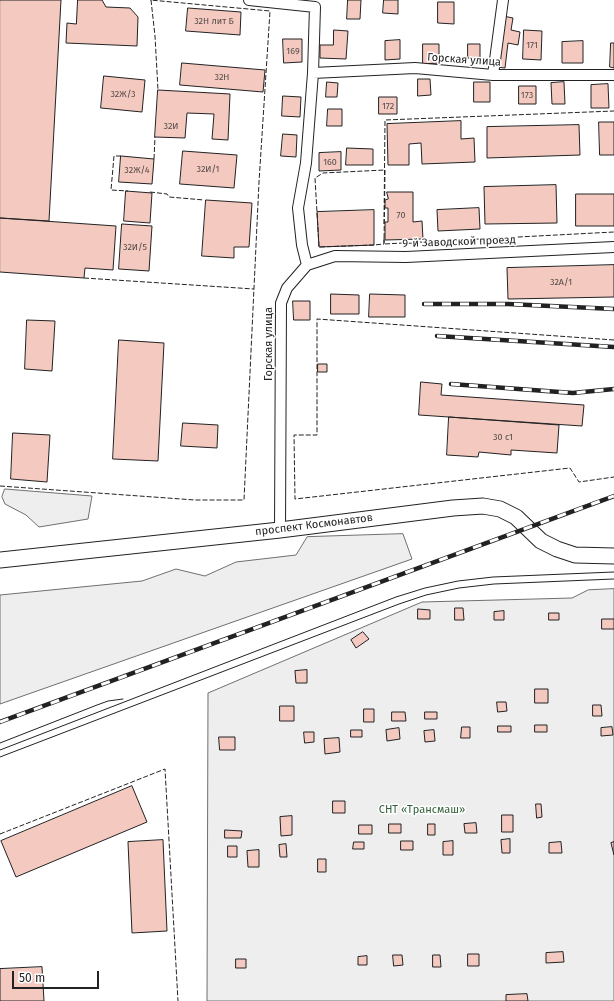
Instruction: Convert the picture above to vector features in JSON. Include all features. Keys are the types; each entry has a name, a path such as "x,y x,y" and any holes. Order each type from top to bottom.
{"main road":[{"name":"проспект Космонавтов","path":"0,560 280,530 445,509 483,506 500,509 516,517 541,541 558,549 575,555 614,556"}],"street":[{"path":"249,0 315,7 313,73 306,163 298,208 306,265"},
{"path":"493,76 503,0"},
{"name":"Горская улица","path":"313,73 415,68 493,76 614,74"},
{"name":"9-й Заводской проезд","path":"306,265 335,256 406,257 614,247"},
{"name":"Горская улица","path":"280,530 280,303 287,288 306,265"}],"green space":[{"path":"5,489 92,496 88,519 39,527 26,515 5,504 2,497"},
{"path":"403,534 412,559 0,704 0,595 142,581 176,569 205,576 236,562 296,555 307,537"},
{"name":"СНТ «Трансмаш»","path":"614,589 614,1001 207,1001 208,693 422,602 572,598 588,590"}],"building":[{"path":"0,0 61,0 49,221 0,218"},
{"path":"78,0 102,0 106,7 130,8 138,17 137,46 66,43 67,23 76,24"},
{"path":"348,0 361,0 360,19 347,19"},
{"path":"384,0 398,0 398,14 383,13"},
{"path":"438,2 454,2 454,24 438,23"},
{"path":"188,8 241,12 240,35 186,31"},
{"path":"503,16 513,18 511,30 520,32 518,45 508,43 505,68 496,67"},
{"path":"334,30 348,31 346,59 320,58 320,45 333,45"},
{"path":"524,30 542,31 541,60 523,59"},
{"path":"283,39 302,39 302,62 284,63"},
{"path":"400,40 400,59 385,60 385,41"},
{"path":"583,41 583,63 562,63 562,42"},
{"path":"611,43 614,43 614,68 610,67"},
{"path":"423,44 439,44 439,63 423,64"},
{"path":"468,44 480,44 480,58 468,58"},
{"path":"182,63 265,70 263,92 180,85"},
{"path":"104,76 145,80 142,112 101,108"},
{"path":"418,79 430,79 431,95 418,96"},
{"path":"327,82 338,83 337,97 326,97"},
{"path":"474,82 490,82 490,102 474,102"},
{"path":"564,82 565,104 552,104 551,83"},
{"path":"608,84 609,108 591,108 591,85"},
{"path":"519,86 536,86 536,104 519,104"},
{"path":"158,90 230,94 228,140 212,139 214,114 187,113 185,138 155,137"},
{"path":"283,96 301,97 300,117 282,116"},
{"path":"379,97 397,97 397,114 379,114"},
{"path":"328,109 342,109 342,126 327,126"},
{"path":"461,121 461,139 474,138 475,162 422,164 421,143 409,144 409,165 388,165 387,124"},
{"path":"599,122 614,122 614,155 600,155"},
{"path":"579,125 580,155 487,158 487,127"},
{"path":"283,134 297,135 296,157 281,156"},
{"path":"347,148 373,149 373,165 346,165"},
{"path":"183,151 237,155 234,188 180,184"},
{"path":"341,152 341,170 319,171 319,153"},
{"path":"121,156 154,159 152,184 119,182"},
{"path":"556,185 557,223 485,224 484,187"},
{"path":"126,191 152,193 150,223 124,221"},
{"path":"387,192 413,192 413,222 422,221 423,239 385,240 385,222 388,222 388,208 385,208 385,200 388,199"},
{"path":"576,194 614,194 614,226 576,226"},
{"path":"206,200 252,203 249,247 234,247 234,258 202,256"},
{"path":"479,208 480,229 438,231 437,210"},
{"path":"374,210 374,245 319,247 317,212"},
{"path":"0,218 116,226 113,270 85,268 84,278 0,272"},
{"path":"122,224 152,226 149,271 119,269"},
{"path":"614,265 614,297 508,299 507,268"},
{"path":"331,294 359,295 359,314 331,314"},
{"path":"370,294 405,295 405,317 369,317"},
{"path":"293,301 310,301 310,320 294,320"},
{"path":"27,320 55,321 52,371 25,369"},
{"path":"119,340 164,343 158,461 113,459"},
{"path":"318,364 327,364 327,372 318,372"},
{"path":"421,382 442,384 441,395 584,405 582,426 419,415"},
{"path":"449,417 559,425 557,453 511,450 511,455 479,452 478,457 447,455"},
{"path":"183,423 218,425 217,448 181,446"},
{"path":"13,433 50,435 47,482 11,479"},
{"path":"455,608 463,608 464,620 455,620"},
{"path":"418,609 430,610 430,619 418,619"},
{"path":"504,611 504,620 494,620 494,612"},
{"path":"549,613 559,613 559,620 549,620"},
{"path":"602,619 614,619 614,629 602,629"},
{"path":"363,632 369,639 356,648 351,640"},
{"path":"307,670 307,683 296,683 295,671"},
{"path":"535,689 548,689 548,703 535,703"},
{"path":"497,702 506,702 507,711 498,712"},
{"path":"593,705 601,705 602,716 593,716"},
{"path":"280,706 294,706 294,721 280,721"},
{"path":"364,709 374,709 374,722 364,722"},
{"path":"392,712 405,712 406,721 392,721"},
{"path":"425,712 437,712 437,719 425,719"},
{"path":"535,725 547,725 547,732 535,732"},
{"path":"498,726 511,726 511,732 498,732"},
{"path":"462,727 470,727 470,738 461,738"},
{"path":"612,727 613,735 601,736 601,728"},
{"path":"399,728 400,739 387,741 386,730"},
{"path":"351,730 362,730 362,737 351,737"},
{"path":"434,730 435,741 425,742 424,731"},
{"path":"304,732 314,732 314,742 305,743"},
{"path":"219,737 235,737 235,750 220,750"},
{"path":"339,738 340,752 325,754 324,739"},
{"path":"132,786 147,822 16,877 1,841"},
{"path":"333,801 345,801 345,813 333,813"},
{"path":"536,804 541,804 542,817 537,818"},
{"path":"502,815 513,815 513,832 502,832"},
{"path":"292,816 292,835 281,836 280,817"},
{"path":"476,823 477,833 465,833 464,824"},
{"path":"389,824 401,824 401,833 389,833"},
{"path":"428,824 435,824 435,835 428,835"},
{"path":"359,825 372,825 372,834 359,834"},
{"path":"225,830 242,831 241,838 225,838"},
{"path":"510,839 510,853 502,853 501,840"},
{"path":"163,840 167,931 132,933 128,842"},
{"path":"401,841 413,841 413,850 401,850"},
{"path":"453,841 453,855 443,855 443,842"},
{"path":"354,842 364,842 364,849 353,849"},
{"path":"561,842 562,853 549,853 549,843"},
{"path":"614,842 614,855 611,843"},
{"path":"286,844 287,857 280,857 279,845"},
{"path":"228,846 237,846 237,857 228,857"},
{"path":"259,850 259,867 248,867 247,851"},
{"path":"318,859 326,859 326,872 318,872"},
{"path":"563,952 564,962 546,963 546,953"},
{"path":"468,954 479,954 479,966 468,966"},
{"path":"393,955 402,955 403,965 394,966"},
{"path":"433,955 440,955 441,967 433,967"},
{"path":"367,956 367,965 358,965 358,957"},
{"path":"236,959 246,959 246,968 236,968"},
{"path":"42,967 44,1001 0,1001 0,969"},
{"path":"527,994 528,1001 506,1001 506,995"}],"tram line":[{"path":"0,750 396,597 425,588 458,581 493,577 614,572"},
{"path":"0,757 426,595 459,588 494,584 614,579"},
{"path":"0,743 108,701 123,699"}],"railway":[{"path":"424,304 508,304 614,309"},
{"path":"437,336 614,347"},
{"path":"451,384 573,393 614,389"},
{"path":"0,722 614,496"}],"fence":[{"path":"0,486 195,500 244,500 259,182 270,11 150,0"},
{"path":"151,0 158,90"},
{"path":"384,224 385,120 614,111"},
{"path":"154,159 155,137"},
{"path":"121,156 114,156 111,190 128,191"},
{"path":"385,170 384,244 319,247 315,178 323,173 385,170"},
{"path":"150,192 167,194 169,197 204,200"},
{"path":"384,238 384,244 614,232"},
{"path":"84,278 254,289"},
{"path":"614,340 317,319 317,435 294,435 295,499 570,468 579,482 614,477"},
{"path":"0,834 165,769 178,1001"}]}
